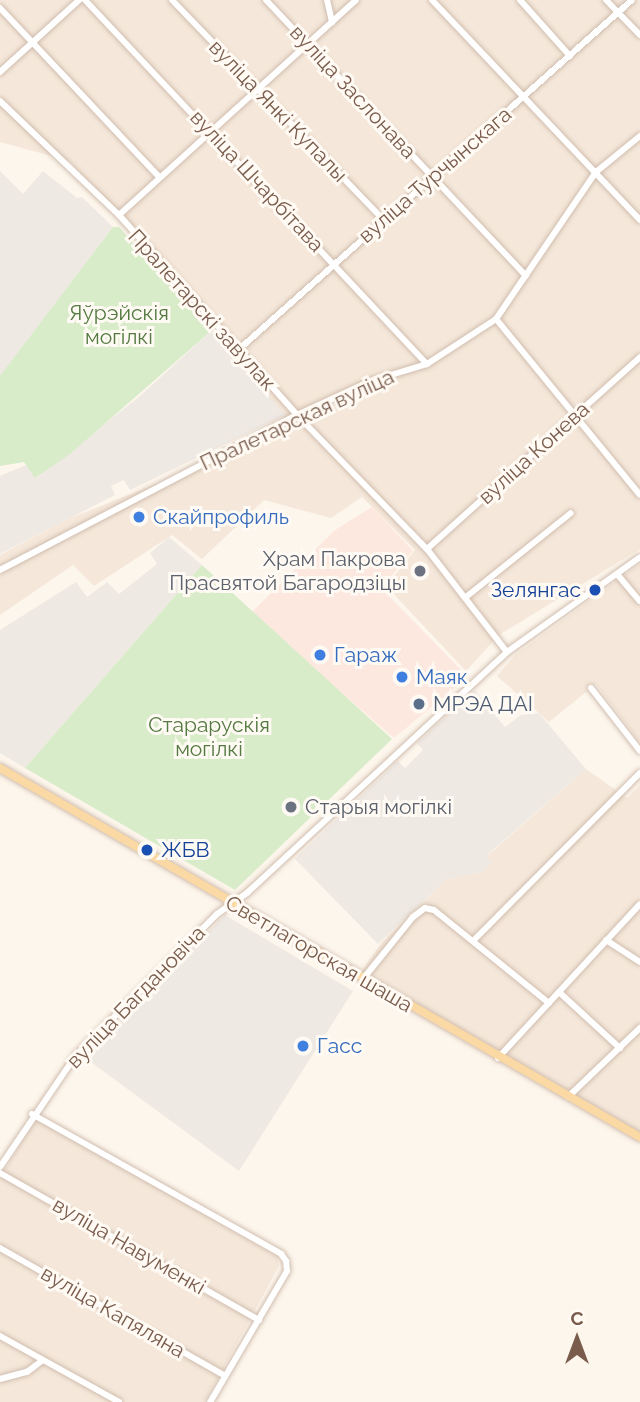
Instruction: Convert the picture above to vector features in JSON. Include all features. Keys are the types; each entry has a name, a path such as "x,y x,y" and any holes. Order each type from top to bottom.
{"main road":[{"name":"Светлагорская шаша","path":"0,768 498,1058 640,1137"}],"street":[{"path":"0,72 79,0"},
{"name":"вуліца Шчарбітава","path":"86,0 427,364"},
{"name":"вуліца Янкі Купалы","path":"172,0 385,222"},
{"name":"вуліца Заслонава","path":"266,0 526,276"},
{"path":"327,0 332,22"},
{"path":"119,215 356,0"},
{"path":"432,0 640,220"},
{"path":"520,0 570,56"},
{"path":"606,0 640,36"},
{"name":"вуліца Турчынскага","path":"237,351 333,262 385,222 632,0"},
{"path":"0,8 160,178"},
{"name":"Пралетарскі завулак","path":"0,101 119,215 237,351 427,549 508,652"},
{"name":"Пралетарская вуліца","path":"0,570 297,415 371,381 427,364 496,318 596,173 640,136"},
{"path":"496,318 573,417 640,495"},
{"name":"вуліца Конева","path":"427,549 640,357"},
{"path":"634,487 640,481"},
{"path":"466,597 571,513"},
{"name":"вуліца Багдановіча","path":"0,1167 32,1114 76,1055 216,914 233,904 508,652 640,557"},
{"path":"617,574 640,601"},
{"path":"590,688 640,751"},
{"path":"473,942 640,773"},
{"path":"498,1058 640,904"},
{"path":"363,979 425,908 435,910 549,1003"},
{"path":"606,940 640,962"},
{"path":"559,992 620,1048"},
{"path":"568,1097 640,1028"},
{"path":"32,1114 281,1254 286,1261 287,1271 210,1402"},
{"name":"вуліца Навуменкі","path":"0,1173 259,1320"},
{"name":"вуліца Капяляна","path":"0,1248 225,1376"},
{"path":"0,1336 115,1401"},
{"path":"0,1379 27,1373 43,1360"}],"shaded area":[{"path":"0,0 640,0 640,549 499,635 466,671 386,586 415,550 362,497 331,518 264,500 202,559 172,535 94,586 73,565 0,615 0,555 68,519 293,429 70,161 0,142"},
{"path":"0,171 23,194 43,171 77,198 82,197 113,227 0,377"},
{"path":"211,331 285,415 130,490 124,480 111,486 115,495 0,554 0,476 26,465 36,478 140,396"},
{"path":"372,507 413,551 381,588 468,677 394,738 250,614 335,530"},
{"path":"169,537 202,565 25,768 0,753 0,630 76,582 87,597 107,582 119,594 157,564 150,553"},
{"path":"640,564 640,743 596,684 549,722 497,676 515,655"},
{"path":"475,690 505,727 521,715 539,713 586,769 487,855 492,863 482,872 447,879 378,944 295,859 398,761 405,768 423,750 417,743"},
{"path":"586,769 627,798 640,785 640,1138 498,1058 362,970 383,941 447,879 482,872 487,856"},
{"path":"225,915 353,991 239,1171 84,1057"},
{"path":"36,1119 277,1256 279,1266 205,1402 0,1402 0,1178"}],"green space":[{"name":"Яўрэйскія могілкі","path":"113,227 119,227 211,331 70,454 35,478 24,462 0,466 0,376"},
{"name":"Старарускія могілкі","path":"202,565 392,739 235,890 25,768"}],"place":[{"name":"Скайпрофиль","path":"139,517"},
{"name":"Храм Пакрова Прасвятой Багародзіцы","path":"420,571"},
{"name":"Зелянгас","path":"595,590"},
{"name":"Гараж","path":"320,655"},
{"name":"Маяк","path":"402,677"},
{"name":"МРЭА ДАІ","path":"419,704"},
{"name":"Старыя могілкі","path":"291,807"},
{"name":"ЖБВ","path":"147,850"},
{"name":"Гасс","path":"303,1046"}]}
